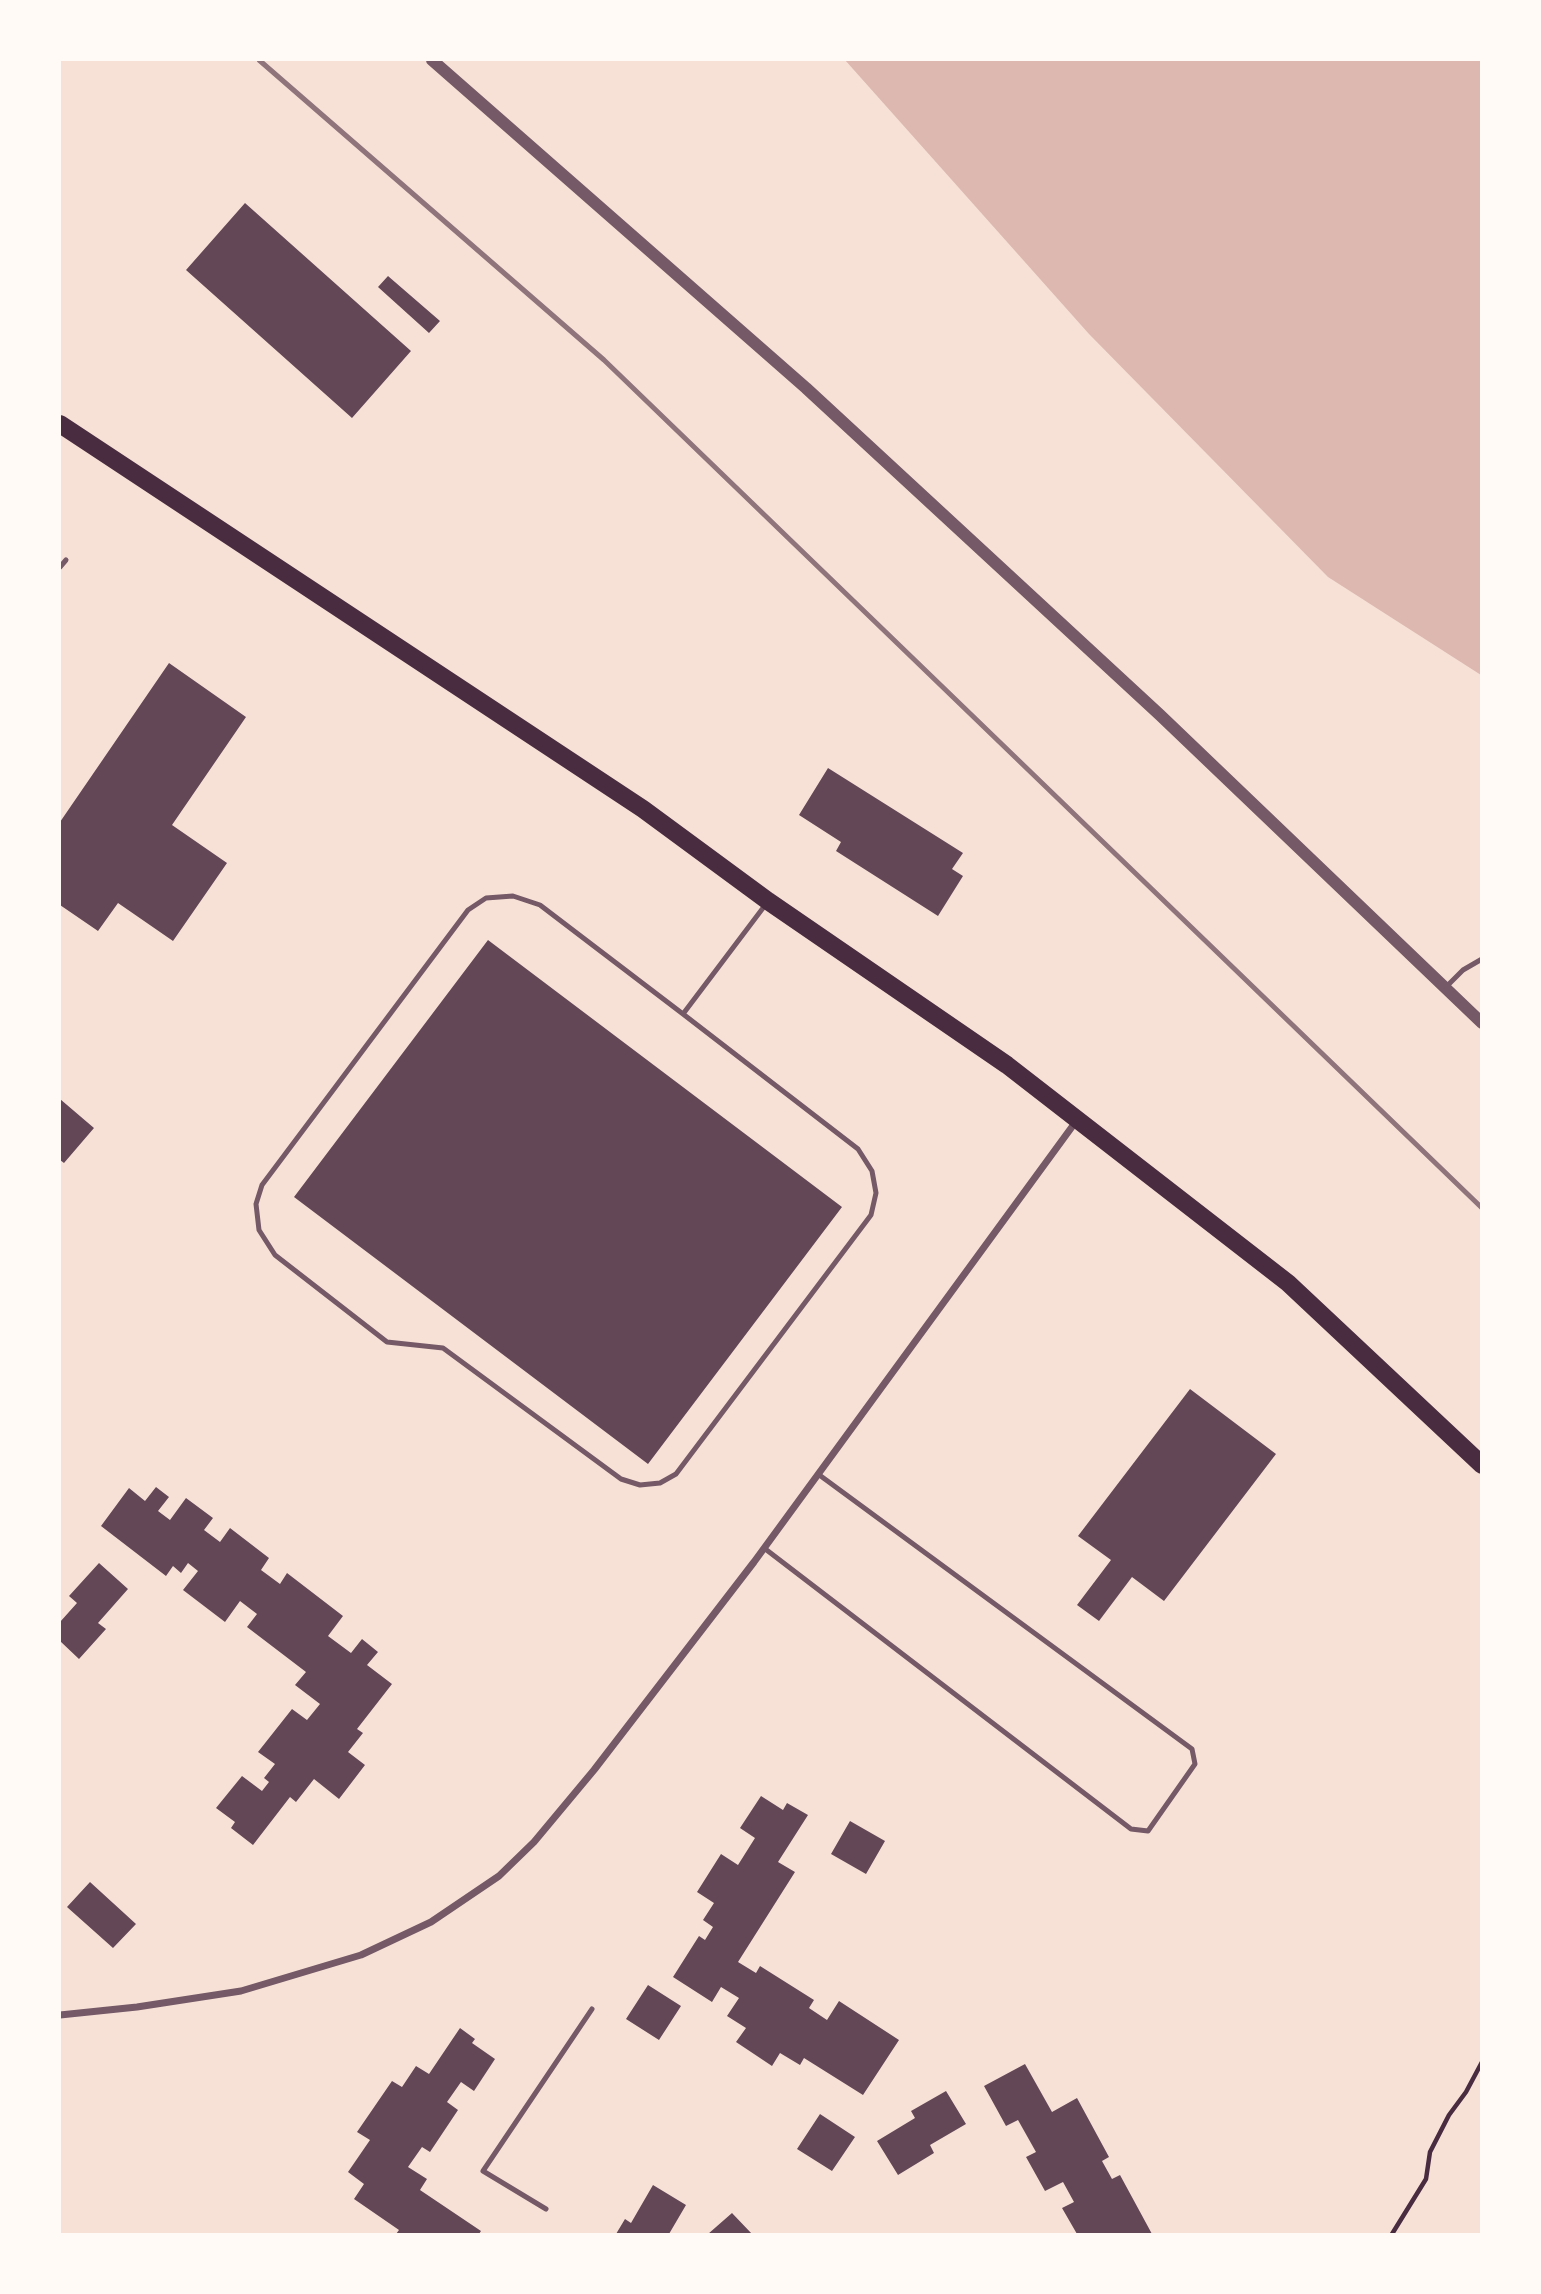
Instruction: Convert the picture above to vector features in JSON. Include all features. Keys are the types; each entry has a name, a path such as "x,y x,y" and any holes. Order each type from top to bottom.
{"main road":[{"path":"60,424 643,809 768,901 1007,1065 1289,1283 1482,1465"}],"street":[{"path":"432,60 806,388 1160,715 1482,1023"},
{"path":"60,2015 137,2007 241,1991 361,1955 431,1922 499,1876 534,1842 594,1770 764,1548 1077,1119"}],"lane":[{"path":"60,567 66,560"},
{"path":"513,896 540,905 683,1014 858,1149 872,1171 876,1193 871,1215 855,1237 676,1474 660,1483 640,1485 621,1479 443,1348 387,1342 275,1255 259,1230 256,1203 262,1185 468,910 486,898 513,896"},
{"path":"683,1014 768,901"},
{"path":"1446,987 1463,970 1482,959"},
{"path":"764,1548 1131,1829 1148,1830 1195,1764 1192,1749 818,1474"},
{"path":"546,2209 483,2171 592,2009"}],"path":[{"path":"1392,2235 1426,2179 1430,2152 1449,2115 1482,2062"}],"shaded area":[{"path":"845,60 1481,60 1481,675 1328,577 1089,334"}],"building":[{"path":"245,203 411,351 352,418 186,270"},
{"path":"388,276 440,321 429,333 378,287"},
{"path":"169,663 246,717 172,825 227,863 173,941 118,903 98,931 60,905 60,822"},
{"path":"828,768 963,853 952,869 963,876 938,916 836,851 841,842 799,815"},
{"path":"488,940 842,1207 648,1464 294,1197"},
{"path":"60,1099 94,1128 64,1163 60,1160"},
{"path":"1190,1389 1276,1454 1164,1601 1132,1577 1099,1621 1077,1605 1111,1560 1078,1536"},
{"path":"156,1487 169,1497 158,1511 170,1520 186,1498 213,1518 204,1530 220,1542 230,1528 269,1558 261,1570 280,1584 287,1573 343,1616 328,1636 351,1653 362,1639 378,1652 367,1665 392,1684 357,1729 363,1733 348,1752 365,1765 339,1799 314,1779 296,1802 290,1797 253,1845 231,1828 235,1822 216,1808 242,1776 262,1791 269,1782 264,1778 275,1764 258,1752 292,1709 307,1720 320,1704 295,1685 306,1672 247,1627 257,1614 240,1601 225,1622 183,1590 198,1571 188,1563 181,1573 173,1566 166,1576 101,1526 129,1488 145,1501"},
{"path":"99,1563 128,1589 98,1623 106,1629 79,1659 60,1641 60,1622 77,1603 69,1596"},
{"path":"761,1796 783,1810 787,1803 808,1815 778,1862 795,1872 738,1962 756,1973 760,1966 814,2000 809,2008 827,2020 839,2001 899,2040 863,2095 804,2058 800,2065 780,2053 772,2066 736,2042 746,2028 727,2016 739,1998 721,1987 712,2002 673,1977 699,1936 705,1940 713,1927 703,1920 714,1903 697,1892 721,1854 738,1865 755,1838 740,1828"},
{"path":"850,1821 885,1841 866,1874 831,1854"},
{"path":"90,1882 136,1924 113,1948 67,1907"},
{"path":"648,1985 681,2006 659,2040 626,2019"},
{"path":"460,2028 475,2039 472,2043 495,2059 474,2091 461,2082 447,2102 458,2110 430,2152 422,2147 408,2167 427,2179 420,2190 481,2231 479,2234 396,2234 399,2230 354,2199 364,2184 348,2172 370,2140 357,2132 392,2081 402,2087 416,2066 429,2074"},
{"path":"1025,2064 1052,2112 1077,2098 1109,2157 1102,2161 1112,2179 1120,2175 1152,2234 1077,2234 1062,2208 1074,2202 1063,2182 1045,2191 1026,2157 1036,2152 1018,2120 1006,2126 984,2086"},
{"path":"946,2091 966,2124 930,2145 934,2153 898,2175 877,2141 915,2118 911,2111"},
{"path":"820,2114 855,2137 832,2171 797,2149"},
{"path":"653,2185 686,2205 669,2234 616,2234 625,2219 631,2223"},
{"path":"732,2213 752,2234 708,2234"}],"railway":[{"path":"259,60 604,360 1482,1208"}]}
